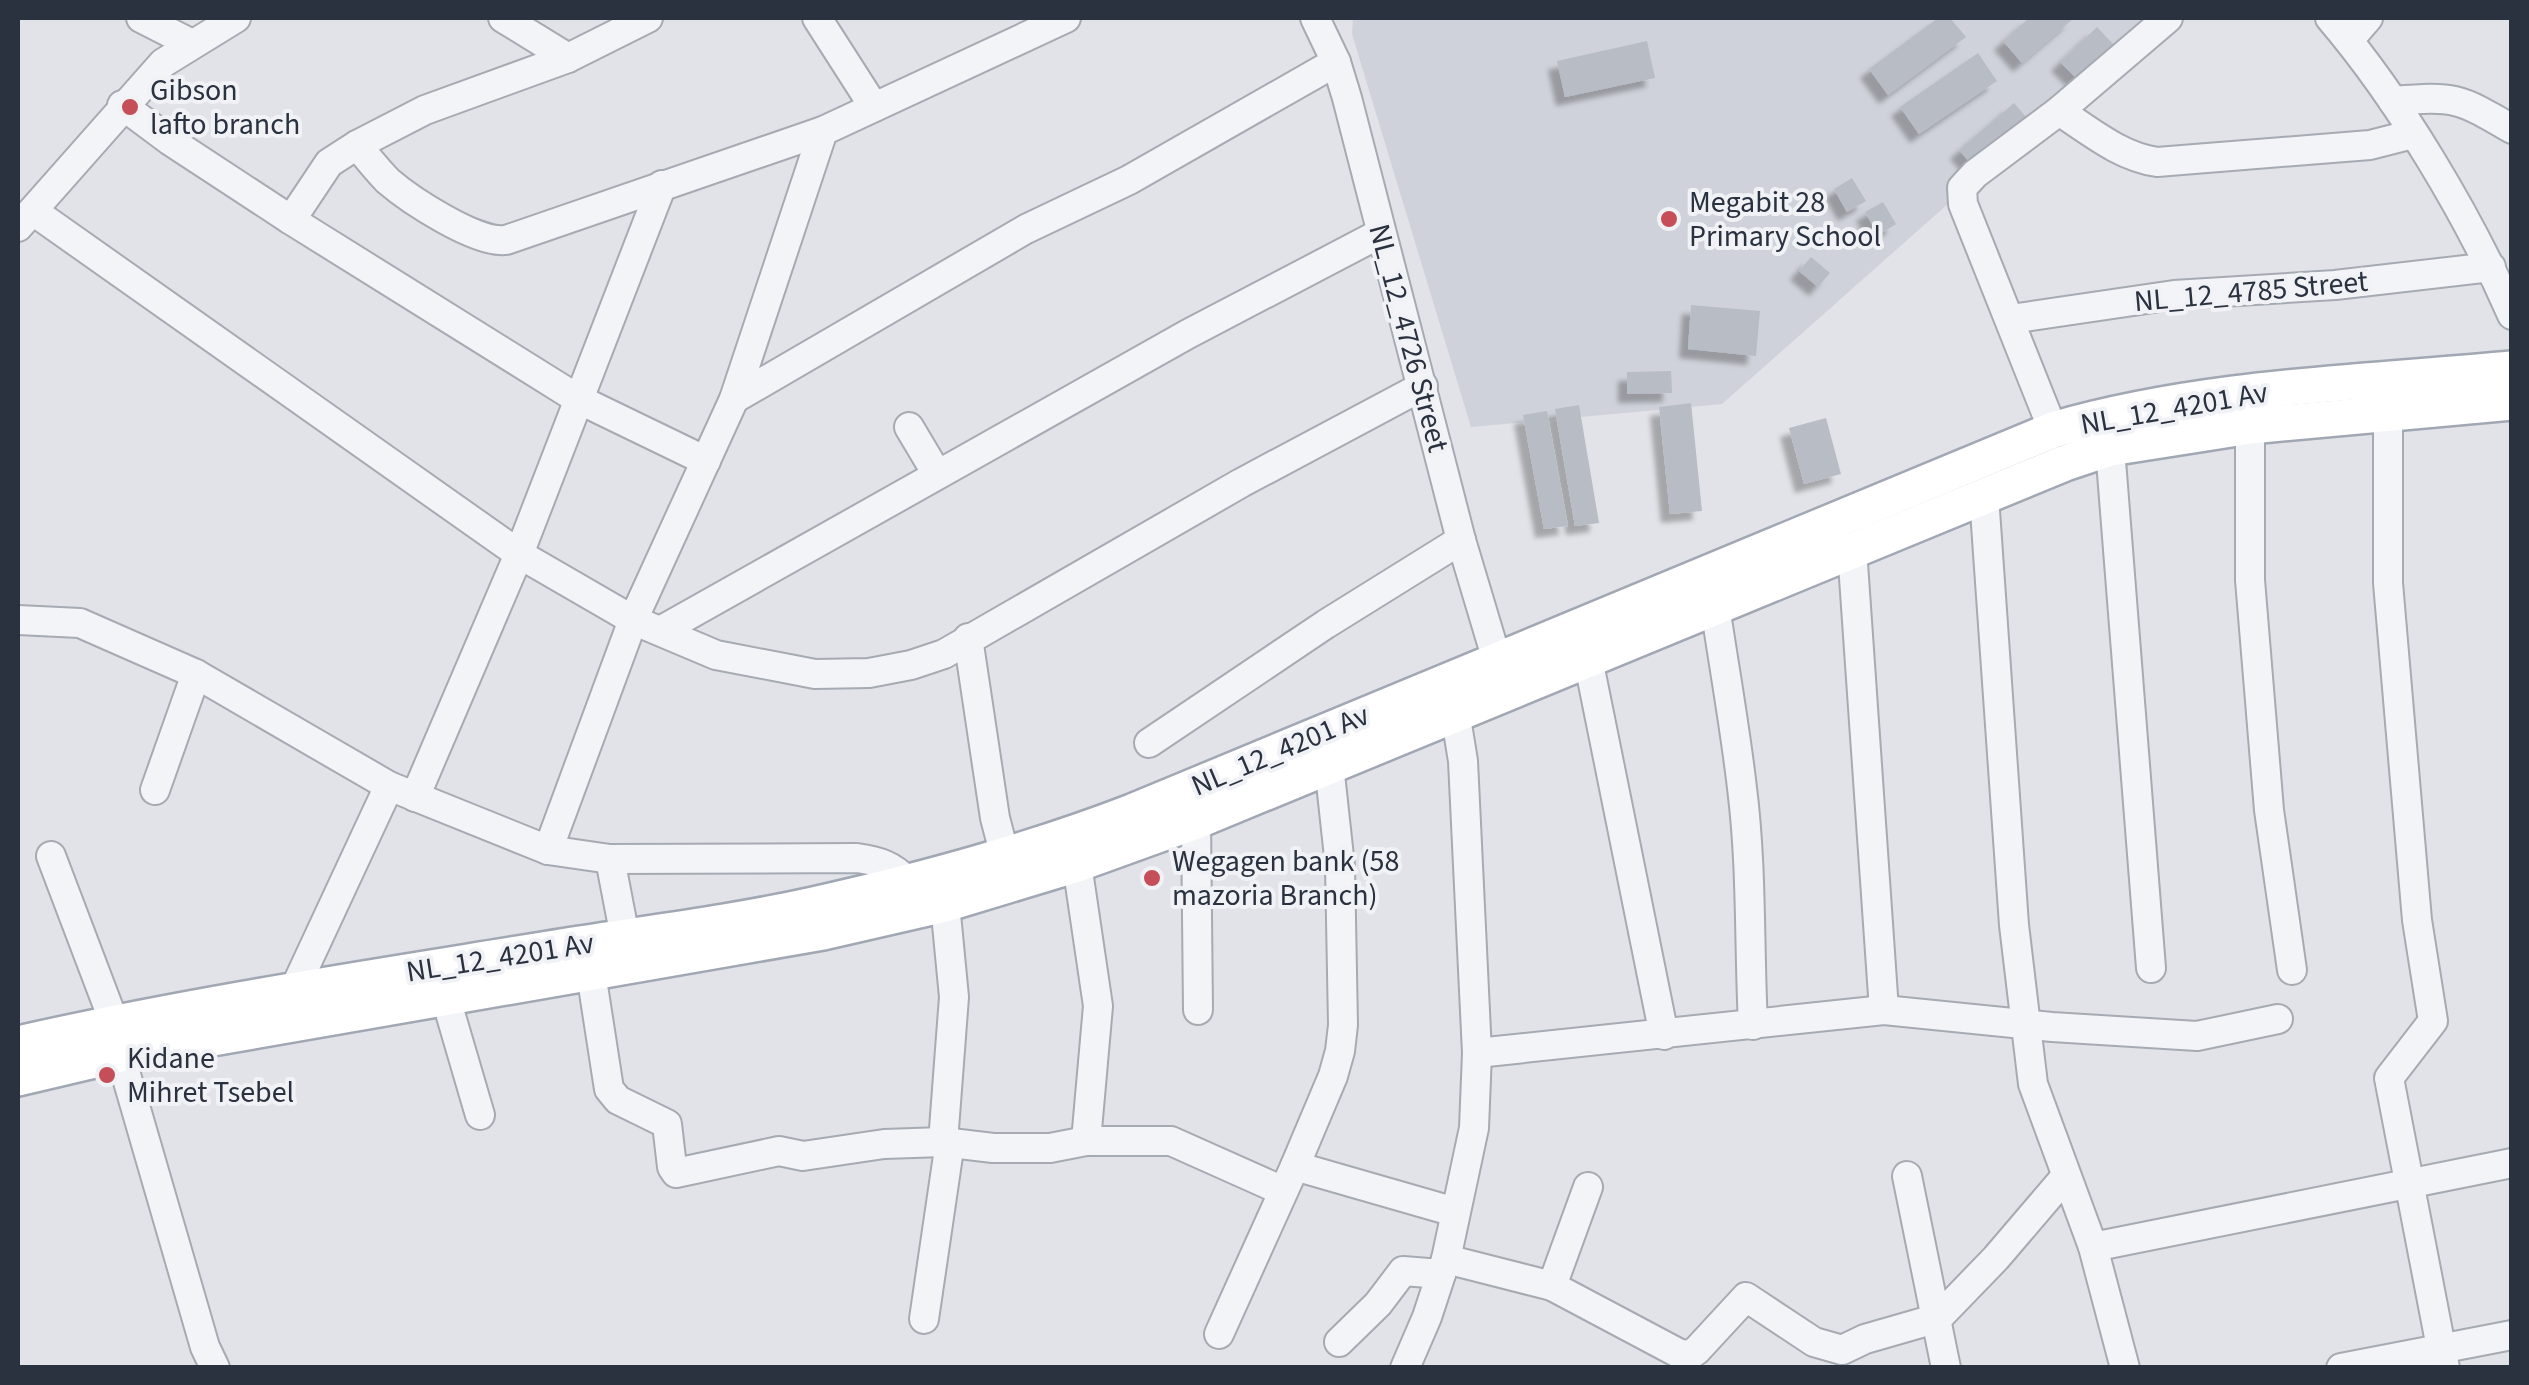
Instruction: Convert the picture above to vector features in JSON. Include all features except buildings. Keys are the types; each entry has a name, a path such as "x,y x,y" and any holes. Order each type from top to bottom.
{"main road":[{"name":"NL_12_4201 Av","path":"18,1078 117,1038 294,990 812,905 1046,845 1502,676 2053,430 2103,416 2227,396 2512,370"},
{"name":"NL_12_4201 Av","path":"18,1044 117,1038 446,998 823,932 945,904 1076,864 1196,821 1455,712 1502,676 1588,659 2065,462 2110,448 2250,426 2512,402"}],"street":[{"path":"141,18 192,44"},
{"path":"236,18 163,63 25,218 519,554 633,620 716,656 815,674 869,673 944,654 1241,483 1423,386"},
{"path":"503,18 568,58"},
{"path":"291,220 328,162 358,145 425,110 568,58 648,18"},
{"path":"817,18 874,107"},
{"path":"358,145 386,179 411,198 496,242 823,131 1066,18"},
{"name":"NL_12_4726 Street","path":"1315,18 1336,62 1461,540 1502,676"},
{"path":"2053,430 1963,204 1962,188 1974,174 2059,111 2168,18"},
{"path":"2330,18 2413,134 2491,266 2512,315"},
{"path":"2349,40 2368,18"},
{"path":"734,400 1026,229 1130,180 1336,62"},
{"path":"2392,101 2444,97 2466,102 2512,129"},
{"path":"122,105 291,220 578,399 706,461"},
{"path":"2059,111 2120,151 2157,162 2370,145 2413,134"},
{"path":"548,850 633,620 734,400 823,131"},
{"path":"294,990 402,792 519,554 662,185"},
{"path":"662,630 1188,334 1381,233"},
{"name":"NL_12_4785 Street","path":"2011,320 2174,295 2336,285 2491,266"},
{"path":"2388,412 2388,583 2417,920 2433,1021 2389,1078 2444,1358"},
{"path":"2250,426 2250,580 2269,810 2292,970"},
{"path":"909,427 937,474"},
{"path":"2110,448 2151,968"},
{"path":"1984,496 2014,925 2033,1084 2093,1247 2125,1368"},
{"path":"1148,743 1461,540"},
{"path":"1852,549 1884,1010"},
{"path":"1715,606 1742,790 1754,1025"},
{"path":"18,620 80,623 196,674 402,792 548,850 610,859 857,858 880,861 908,881"},
{"path":"968,638 994,818 1004,856"},
{"path":"1588,659 1664,1035"},
{"path":"155,790 196,674"},
{"path":"1405,1368 1443,1266 1474,1128 1477,1053 1463,761 1455,712"},
{"path":"1219,1334 1333,1076 1343,1025 1340,866 1329,766"},
{"path":"1196,821 1198,1010"},
{"path":"51,856 117,1038 204,1347 215,1368"},
{"path":"610,859 626,937"},
{"path":"1076,864 1098,1006 1086,1141"},
{"path":"924,1319 946,1142 954,997 945,904"},
{"path":"591,973 609,1089 618,1100 668,1124 676,1173 778,1151 803,1156 884,1144 946,1142 1050,1148 1086,1141 1172,1141 1289,1178 1455,1212"},
{"path":"446,998 480,1114"},
{"path":"1477,1053 1884,1010 2197,1036 2278,1018"},
{"path":"2093,1247 2512,1163"},
{"path":"1907,1176 1946,1368"},
{"path":"1339,1342 1378,1304 1403,1272 1443,1266 1552,1286 1680,1354 1690,1355 1698,1350 1746,1297 1814,1342 1842,1350 1865,1339 1938,1318 2066,1176"},
{"path":"1552,1286 1588,1187"},
{"path":"2341,1368 2444,1358 2512,1336"}],"shaded area":[{"name":"Megabit 28 Primary School","path":"1353,18 2158,18 1722,404 1471,427 1352,34"}],"place":[{"name":"Gibson lafto branch","path":"130,107"},
{"name":"Megabit 28 Primary School","path":"1669,219"},
{"name":"Wegagen bank (58 mazoria Branch)","path":"1152,878"},
{"name":"Kidane Mihret Tsebel","path":"107,1075"}]}
